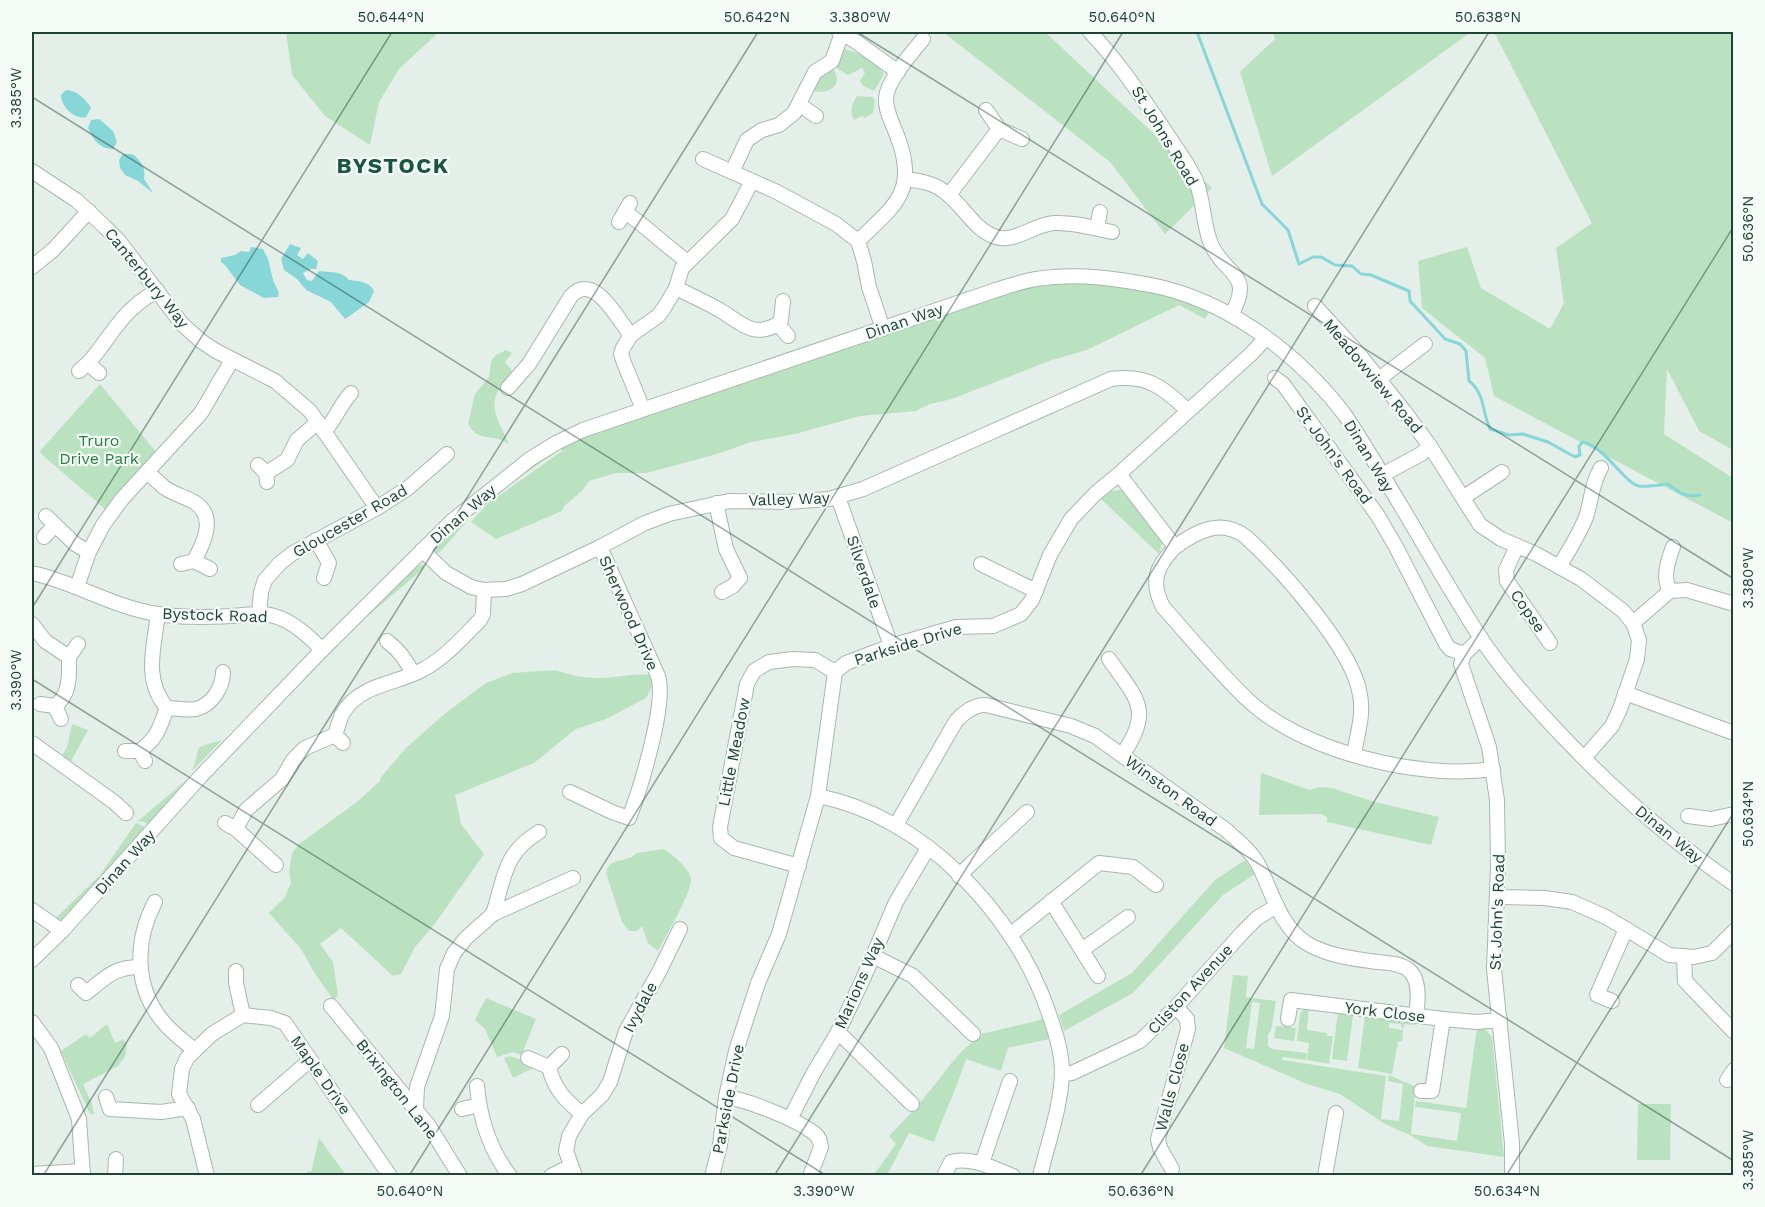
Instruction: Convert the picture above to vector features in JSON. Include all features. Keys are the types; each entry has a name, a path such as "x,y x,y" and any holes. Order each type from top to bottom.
{"street":[{"path":"732,172 747,140 762,130 786,120 800,105 815,72 832,61 840,32 898,72"},
{"name":"St Johns Road","path":"1090,32 1111,54 1135,87 1196,182 1211,244 1238,278 1241,288 1239,300 1232,315"},
{"path":"858,240 895,203 906,179 903,151 889,115 886,98 889,86 923,39"},
{"path":"800,105 816,116"},
{"path":"986,110 999,129 1022,139"},
{"path":"949,195 999,129"},
{"path":"703,159 777,192 836,224 858,240 868,287 883,329"},
{"name":"Canterbury Way","path":"34,177 63,190 89,211 119,241 182,324 216,351 254,369 286,389 310,411 377,508"},
{"path":"906,179 933,185 949,195 987,233 1000,238 1014,236 1035,227 1053,223 1080,224 1112,232"},
{"path":"643,409 621,354 631,335 658,316 671,299 682,268 732,219 752,181"},
{"path":"34,270 89,211"},
{"path":"625,212 688,262"},
{"path":"1097,228 1100,212"},
{"name":"Dinan Way","path":"32,960 62,931 201,776 322,650 468,507 530,459 556,442 583,430 643,409 996,290 1035,279 1067,276 1102,277 1163,287 1188,296 1232,315 1299,364 1325,390 1345,415 1431,560 1481,638 1538,711 1584,758 1670,837 1734,884"},
{"path":"508,388 517,366 540,347 571,297 581,289 585,288 608,303 631,335"},
{"path":"676,288 747,328 768,330 778,324 781,320 783,301"},
{"path":"99,374 84,367 134,306 157,290"},
{"name":"Meadowview Road","path":"1315,305 1379,379 1430,446 1480,525 1489,532 1581,579 1623,611 1633,623"},
{"path":"778,324 788,336"},
{"name":"Parkside Drive","path":"712,1176 720,1145 726,1097 736,1051 747,1013 779,934 818,796 836,672 846,663 891,646 956,627 993,626 1005,623 1021,614 1032,600 1060,533 1071,519 1095,494 1265,339"},
{"path":"1379,379 1425,344"},
{"path":"77,587 89,552 109,518 123,499 201,413 232,360"},
{"name":"Valley Way","path":"422,550 456,580 471,587 484,590 506,589 522,584 669,514 716,503 813,501 838,498 1111,379 1127,377 1143,379 1171,394 1188,411"},
{"name":"St John's Road","path":"1275,378 1284,384 1378,516 1446,644 1450,649 1464,654 1461,664 1463,672 1480,720 1493,769 1499,828 1494,969 1512,1143 1512,1176"},
{"path":"264,473 287,460 297,440 331,424 342,402 351,393"},
{"name":"Meadowview Road","path":"1382,475 1421,454 1430,446"},
{"name":"Gloucester Road","path":"259,615 261,592 265,580 293,553 377,508 408,488 432,459 447,454"},
{"path":"1559,567 1586,515 1593,481 1601,468"},
{"path":"147,472 165,488 200,506 207,518 207,529 204,543 188,562 210,569"},
{"path":"1119,474 1175,547"},
{"path":"1464,497 1498,479"},
{"name":"Silverdale","path":"838,498 891,646"},
{"path":"716,503 726,549 740,578"},
{"path":"44,537 50,521 75,544 89,552"},
{"path":"1354,754 1362,713 1360,694 1354,675 1335,641 1282,574 1246,537 1223,527 1200,531 1175,547 1157,571 1155,585 1157,596 1163,607 1249,701 1310,740 1354,754 1428,769 1470,772 1493,769"},
{"path":"316,540 334,564 324,578"},
{"name":"Copse","path":"1517,546 1506,570 1506,581 1550,643"},
{"name":"Sherwood Drive","path":"570,792 612,812 636,820 650,754 660,683 600,547"},
{"path":"1670,591 1666,568 1673,547"},
{"path":"981,564 1036,591"},
{"name":"Bystock Road","path":"32,573 52,577 116,603 158,614 190,617 272,615 293,625 311,638 322,650"},
{"path":"740,578 755,581"},
{"path":"722,592 733,586 740,578"},
{"path":"276,866 230,826 282,779 293,760 305,748 339,739 341,715 358,696 433,664 480,620 483,614 484,590"},
{"path":"1584,758 1612,726 1625,693 1637,659 1639,640 1633,623 1670,591 1687,590 1734,604"},
{"path":"158,614 151,672 160,700 167,708 196,709 206,704 216,695 223,678 223,669"},
{"path":"32,624 45,641 69,657"},
{"path":"1464,654 1481,638"},
{"path":"396,642 413,674"},
{"path":"40,704 58,712 67,690 69,657 78,644"},
{"name":"Little Meadow","path":"799,867 734,848 722,838 720,827 736,739 747,684 754,671 764,663 793,658 815,660 836,672"},
{"path":"1109,659 1131,692 1140,714 1136,734 1122,755"},
{"path":"1625,693 1734,733"},
{"name":"Winston Road","path":"896,825 956,721 964,713 981,705 1083,731 1122,755 1227,830 1257,863 1277,906 1300,940 1331,954 1390,964 1411,972 1416,982 1418,1006 1416,1015"},
{"path":"125,751 143,756 159,733 167,708"},
{"path":"32,743 119,797 126,813"},
{"path":"818,796 853,804 896,825 928,848 976,892 1010,935 1028,963 1043,995 1056,1034 1062,1074 1059,1099 1040,1176"},
{"path":"960,876 972,862 1027,812"},
{"path":"1688,816 1709,819 1734,814"},
{"path":"493,914 510,858 527,839 539,832"},
{"name":"Marions Way","path":"790,1119 838,1032 896,902 928,848"},
{"path":"1010,935 1100,863 1133,867 1156,885"},
{"path":"416,1109 417,1087 442,1016 447,969 454,952 493,914 573,878"},
{"path":"1497,897 1545,898 1572,902 1606,917 1669,955 1684,957 1712,953 1734,931"},
{"path":"1052,901 1098,976"},
{"name":"Cliston Avenue","path":"1062,1074 1072,1073 1140,1041 1176,1007 1257,918 1277,906"},
{"path":"32,910 62,931"},
{"path":"154,911 141,940 139,967 146,995 165,1024 194,1050"},
{"path":"1082,950 1128,917"},
{"name":"Ivydale","path":"551,1176 573,1171 565,1147 569,1136 582,1114 602,1095 610,1082 626,1031 680,929"},
{"path":"1612,1001 1594,1001 1626,929"},
{"path":"873,956 912,976 973,1034"},
{"path":"1684,957 1685,981 1734,1032"},
{"path":"78,985 86,993 114,972 125,967 139,967"},
{"path":"207,1176 193,1119 179,1094 182,1069 187,1058 212,1034 243,1015 236,983 236,971"},
{"name":"York Close","path":"1288,1019 1291,1000 1443,1019 1477,1022 1500,1020"},
{"name":"Brixington Lane","path":"331,1006 416,1109 460,1176"},
{"name":"Walls Close","path":"1172,1169 1162,1155 1158,1138 1188,1029 1187,1019 1176,1007"},
{"name":"Maple Drive","path":"243,1015 271,1018 285,1023 390,1176"},
{"path":"1421,1091 1432,1091 1443,1019"},
{"path":"32,1022 51,1048 79,1119 83,1173 32,1174"},
{"path":"838,1032 912,1104"},
{"path":"549,1067 562,1054"},
{"path":"528,1058 549,1067 560,1095 582,1114"},
{"path":"258,1106 309,1061"},
{"path":"982,1164 1010,1081"},
{"path":"477,1086 483,1127 489,1142 510,1176"},
{"path":"106,1097 110,1109 161,1112 188,1108"},
{"path":"726,1097 790,1119 817,1135 821,1147 810,1176"},
{"path":"462,1109 479,1105"},
{"path":"1325,1176 1336,1113"},
{"path":"115,1176 116,1159"},
{"path":"944,1176 951,1162 956,1160 982,1164 1014,1176"}],"green space":[{"path":"286,32 439,32 399,69 379,102 370,145 325,116 292,75"},
{"path":"943,32 1045,32 1212,188 1165,234 1110,162"},
{"path":"1272,32 1471,32 1272,176 1240,72 1275,39"},
{"path":"1494,32 1733,32 1733,450 1699,431 1667,369 1664,434 1733,478 1733,523 1494,396 1485,358 1422,308 1418,261 1467,247 1481,288 1550,329 1564,303 1556,248 1592,223"},
{"path":"844,49 866,58 877,65 884,74 874,91 863,86 860,81 865,73 862,68 848,75 833,66"},
{"path":"832,68 837,79 833,87 823,92 811,90 818,76"},
{"path":"857,96 873,97 875,101 873,113 865,118 862,116 854,120 852,108"},
{"path":"1064,282 1096,282 1164,292 1210,311 1205,319 1179,305 1087,350 1052,360 916,411 860,416 795,434 751,442 647,473 616,473 589,481 582,491 564,506 562,511 496,539 471,522 487,504 562,451 561,446 573,440 1010,291"},
{"path":"506,350 512,353 505,362 512,371 495,398 495,412 509,445 498,439 477,434 468,424 475,394 489,377 491,361 496,355"},
{"name":"Truro Drive Park","path":"100,384 157,453 105,509 39,452"},
{"path":"557,448 559,450 484,502 541,458"},
{"path":"1111,491 1125,492 1163,541 1159,554 1101,499"},
{"path":"483,503 440,552 436,554 435,548 438,542"},
{"path":"424,564 424,568 363,620 258,727 256,726 411,569"},
{"path":"555,670 592,678 652,675 654,683 646,698 606,719 576,729 534,763 455,795 461,824 484,854 434,925 415,947 401,974 393,976 341,928 320,944 333,962 338,995 334,1001 301,949 269,913 285,897 291,883 289,872 292,853 299,844 357,802 380,781 406,748 447,712 486,683 512,673"},
{"path":"281,682 149,826 138,821 190,777"},
{"path":"72,724 88,730 71,761 62,756 67,747"},
{"path":"222,740 192,771 199,749"},
{"path":"1261,773 1310,790 1318,787 1332,788 1375,802 1439,817 1431,845 1327,822 1327,817 1321,814 1259,815"},
{"path":"136,823 147,828 64,920 54,920 100,875"},
{"path":"663,849 680,862 691,879 683,904 658,951 648,943 642,926 637,931 629,931 622,922 606,873 609,865 615,862 631,858 638,853"},
{"path":"1245,860 1255,874 1223,895 1133,993 1064,1031 1059,1015 1132,973 1215,880"},
{"path":"1233,975 1248,976 1246,997 1276,1001 1271,1031 1268,1034 1268,1046 1272,1049 1307,1053 1306,1060 1283,1057 1282,1060 1386,1076 1381,1119 1399,1121 1403,1084 1388,1081 1389,1075 1416,1087 1411,1134 1457,1141 1461,1113 1415,1107 1416,1101 1466,1108 1476,1034 1478,1029 1485,1029 1492,1037 1504,1157 1427,1146 1410,1135 1385,1124 1340,1094 1307,1084 1224,1048","holes":["1252,1002 1260,1003 1254,1049 1246,1048"]},
{"path":"486,998 536,1019 523,1051 524,1056 513,1052 497,1057 485,1029 475,1020"},
{"path":"1306,1007 1309,1008 1307,1030 1333,1036 1329,1064 1307,1060 1309,1043 1297,1041 1300,1014"},
{"path":"1338,1012 1353,1015 1347,1061 1332,1059"},
{"path":"1365,1016 1415,1022 1415,1025 1404,1024 1404,1028 1401,1024 1389,1023 1389,1028 1403,1030 1402,1041 1398,1042 1392,1074 1358,1068"},
{"path":"1044,1019 1049,1039 1008,1048 1001,1071 966,1059 934,1142 909,1133 887,1175 873,1176 896,1144 889,1136 952,1063 982,1036 981,1034"},
{"path":"107,1024 115,1043 123,1039 127,1044 125,1057 118,1066 83,1084 92,1104 94,1114 90,1114 61,1051 86,1034 90,1038"},
{"path":"1276,1026 1296,1028 1294,1041 1274,1038"},
{"path":"510,1056 535,1065 513,1078 504,1058"},
{"path":"1638,1104 1671,1104 1670,1160 1637,1160"},
{"path":"319,1138 346,1175 307,1175 307,1171 311,1172"}],"water":[{"path":"66,90 84,98 91,108 86,117 77,116 66,108 61,95"},
{"path":"99,119 113,131 117,142 113,149 101,146 88,128 91,120"},
{"path":"123,154 132,154 140,162 144,171 144,179 153,193 138,181 125,175 120,168 119,160"},
{"path":"290,244 301,248 297,255 303,259 308,253 318,261 316,269 303,273 307,280 312,281 319,271 339,273 349,280 370,286 374,291 369,302 345,319 331,302 306,290 297,279 284,270 281,259"},
{"path":"251,247 263,249 279,293 278,297 264,298 240,285 221,262 221,258 241,251 249,252"}],"waterway":[{"path":"1197,32 1262,204 1288,230 1299,264 1313,257 1321,257 1335,265 1352,266 1361,274 1371,275 1409,291 1410,301 1445,339 1460,344 1466,351 1469,381 1481,397 1490,429 1509,435 1523,434 1548,442 1575,457 1580,455 1579,447 1582,442 1599,450 1633,484 1639,486 1668,484 1683,494 1700,495"}],"district":[{"name":"BYSTOCK","path":"393,165"}]}
